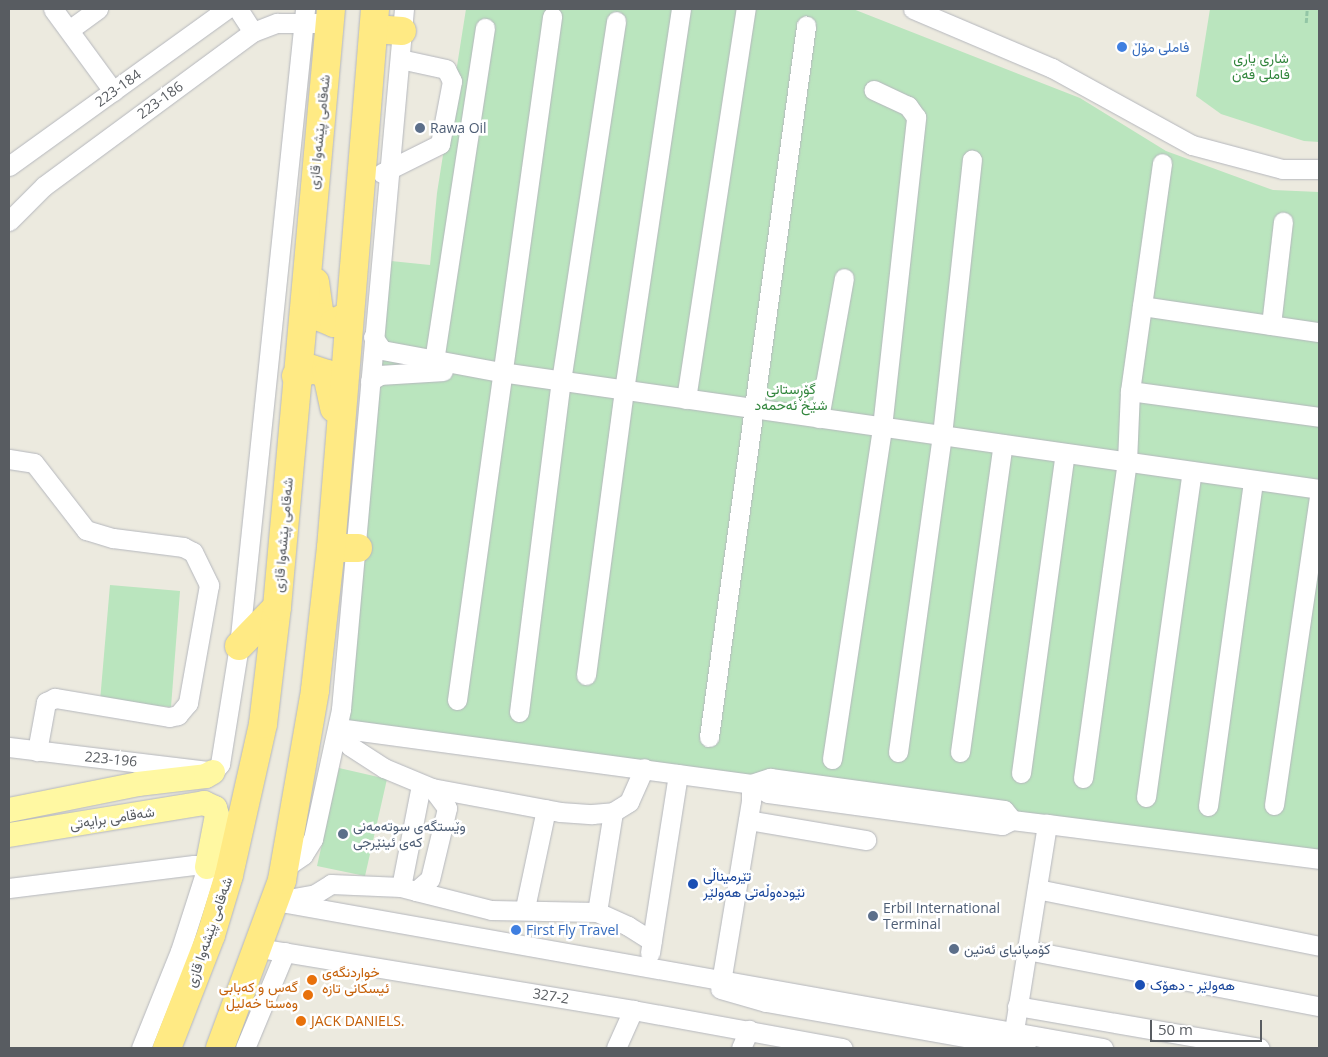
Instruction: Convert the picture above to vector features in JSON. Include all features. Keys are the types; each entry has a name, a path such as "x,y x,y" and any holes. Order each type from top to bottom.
{"highway":[{"name":"شەقامی پێشەوا قازی","path":"167,1048 211,935 218,871 264,724 277,607 310,220 318,16"},
{"path":"338,454 349,315 363,179 375,19 403,20"},
{"path":"310,220 320,317 334,323 349,315"},
{"path":"220,1048 272,950 274,906 284,868 315,690 345,548 332,385 327,374 312,369 296,376"},
{"path":"239,646 277,607"}],"main road":[{"name":"شەقامی برایەتی","path":"9,810 138,784 206,776 213,772"},
{"name":"شەقامی برایەتی","path":"9,835 204,804 214,808 217,824 218,871"}],"street":[{"path":"54,9 113,91"},
{"path":"69,30 98,9"},
{"name":"223-184","path":"9,166 226,9"},
{"path":"238,9 253,32"},
{"path":"586,675 624,390 681,9"},
{"path":"686,399 746,9"},
{"path":"913,9 1052,68 1192,144 1282,169 1319,169"},
{"path":"213,772 222,756 239,646 318,16"},
{"name":"223-186","path":"9,221 44,186 253,32 277,23 318,16"},
{"path":"457,700 552,17"},
{"path":"284,868 303,856 313,839 338,728 345,548 370,381 403,20"},
{"path":"519,712 561,381 616,21"},
{"path":"709,737 806,26"},
{"path":"434,361 485,28"},
{"path":"363,179 389,171 405,159 440,144 452,81 446,69 400,59"},
{"path":"832,759 882,427 916,117 908,106 873,90"},
{"path":"898,752 942,435 972,160"},
{"path":"1083,778 1128,462 1130,391 1162,163"},
{"path":"1271,325 1283,222"},
{"path":"818,418 844,278"},
{"path":"1142,306 1319,332"},
{"path":"373,336 382,350 502,372 1319,489"},
{"path":"370,381 380,375 424,371 502,372"},
{"path":"1130,391 1319,417"},
{"path":"960,752 1003,444"},
{"path":"1021,773 1065,453"},
{"path":"9,459 34,463 86,530 113,538 183,547 192,552 204,569 209,585 188,703 178,714 169,717 54,698 46,702 38,751"},
{"path":"1146,797 1192,471"},
{"path":"1208,806 1253,480"},
{"path":"1274,805 1319,498"},
{"path":"338,728 751,784 770,778 1004,810 1012,820 1319,859"},
{"path":"338,728 350,746 384,768 427,786 546,809 592,814 613,812 629,802 644,768"},
{"name":"223-196","path":"9,747 213,772"},
{"path":"647,972 678,774"},
{"path":"721,984 748,820 751,784"},
{"path":"408,889 427,786"},
{"path":"408,889 429,883 447,808 427,786"},
{"path":"525,908 546,809"},
{"path":"596,912 613,812"},
{"path":"748,820 866,840"},
{"path":"1018,1042 1017,1006 1047,824"},
{"path":"9,888 194,865 218,871 180,951 141,1048"},
{"path":"274,906 315,894 331,884 408,889 491,910 525,908 596,912 628,926 652,941"},
{"path":"1037,889 1319,946"},
{"path":"274,906 721,984 1018,1042 1104,1048"},
{"path":"245,1048 272,950"},
{"name":"327-2","path":"272,950 633,1010 843,1048"},
{"path":"1027,950 1319,1006"},
{"path":"1017,1006 1259,1048"},
{"path":"616,1048 633,1010"},
{"path":"741,1048 749,1030"}],"path":[{"path":"1306,23 1307,9"}],"green space":[{"name":"گۆڕستانی شێخ ئەحمەد","path":"466,9 853,9 1080,98 1166,151 1273,190 1319,192 1319,858 347,721 391,261 430,265 437,193"},
{"name":"شاری یاری فاملی فەن","path":"1210,9 1319,9 1319,142 1304,141 1221,114 1196,96"},
{"path":"110,585 180,591 171,707 100,701"},
{"path":"339,768 387,779 365,876 317,866"}],"place":[{"name":"فاملی مۆڵ","path":"1122,47"},
{"name":"Rawa Oil","path":"420,128"},
{"name":"وێستگەی سوتەمەنی کەی ئینێرجی","path":"343,834"},
{"name":"تێرمیناڵی نێودەوڵەتی هەولێر","path":"693,884"},
{"name":"Erbil International Terminal","path":"873,916"},
{"name":"First Fly Travel","path":"516,930"},
{"name":"کۆمپانیای ئەتین","path":"954,949"},
{"name":"خواردنگەی ئیسکانی تازە","path":"312,980"},
{"name":"هەولێر - دهۆک","path":"1140,985"},
{"name":"گەس و کەبابی وەستا خەلیل","path":"308,995"},
{"name":"JACK DANIELS.","path":"301,1021"}]}
